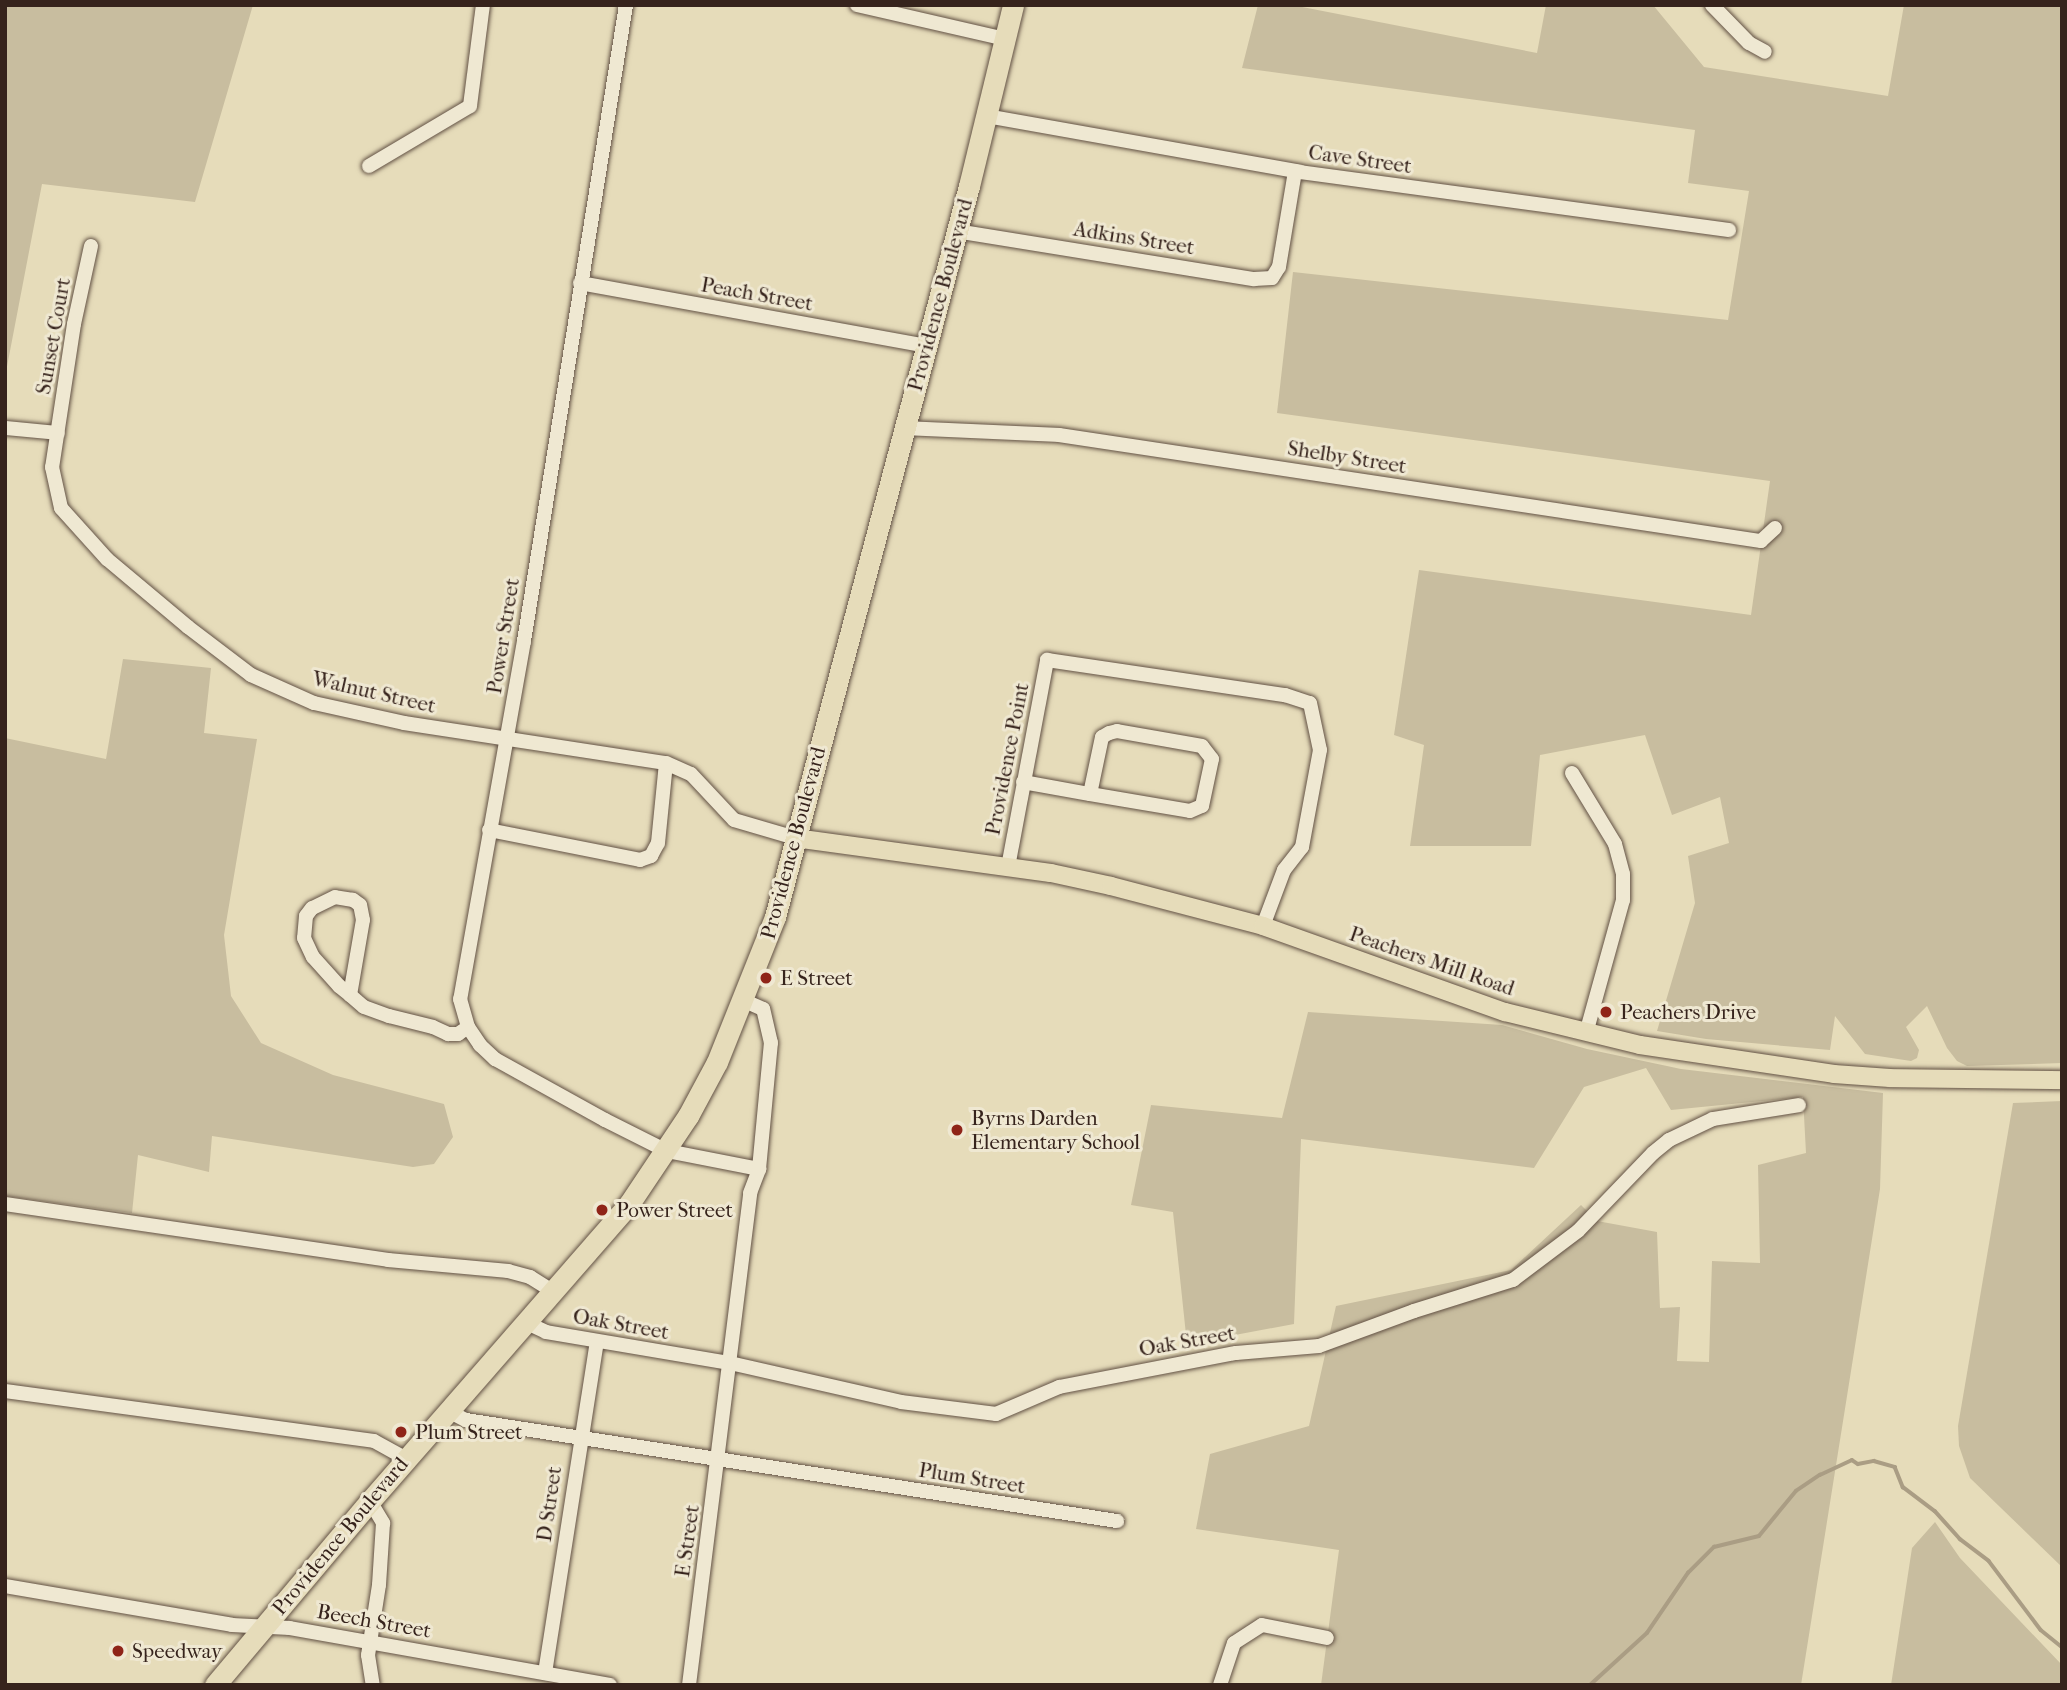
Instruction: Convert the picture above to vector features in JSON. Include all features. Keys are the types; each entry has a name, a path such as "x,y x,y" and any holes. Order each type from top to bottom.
{"highway":[{"name":"Providence Boulevard","path":"215,1685 370,1500 450,1412 629,1204 667,1151 717,1062 775,916 987,116 1013,5"}],"main road":[{"name":"Peachers Mill Road","path":"795,838 1008,867 1111,886 1263,926 1505,1012 1586,1033 1696,1055 1834,1074 1902,1079 2062,1080"}],"street":[{"path":"369,166 470,106 483,5"},
{"name":"Power Street","path":"626,5 507,738 460,999 468,1027 480,1045 495,1059 667,1151 759,1169"},
{"path":"857,5 1006,39"},
{"path":"1712,5 1749,43 1765,52"},
{"name":"Cave Street","path":"987,116 1295,171 1729,230"},
{"name":"Adkins Street","path":"956,231 1263,280 1277,274 1295,171"},
{"name":"Sunset Court","path":"58,433 75,324 91,246"},
{"name":"Peach Street","path":"580,283 926,346"},
{"path":"5,428 58,433"},
{"name":"Shelby Street","path":"905,428 1059,435 1761,541 1775,528"},
{"name":"Walnut Street","path":"58,433 52,467 61,508 107,559 188,628 251,675 314,703 404,723 666,763 691,774 734,820 795,838"},
{"name":"Providence Point","path":"1008,867 1047,660 1239,686 1310,703 1320,750 1302,847 1284,870 1263,926"},
{"path":"1024,782 1090,794 1190,811 1202,806 1212,760 1202,746 1117,731 1109,733 1102,737 1090,794"},
{"path":"489,830 640,860 651,856 658,843 666,763"},
{"path":"1572,773 1615,844 1623,874 1623,900 1586,1033"},
{"path":"350,995 363,920 360,905 353,900 335,897 312,908 306,916 304,938 313,957 350,995 364,1007 433,1027 447,1034 458,1034 468,1027"},
{"name":"E Street","path":"689,1685 719,1461 750,1193 759,1169 771,1043 763,1009 743,1000"},
{"name":"Oak Street","path":"527,1323 546,1332 730,1363 901,1402 996,1414 1059,1387 1236,1353 1319,1346 1414,1311 1513,1280 1578,1231 1653,1153 1669,1140 1713,1119 1799,1105"},
{"name":"Oak Street","path":"5,1204 388,1259 508,1271 530,1277 554,1292"},
{"name":"D Street","path":"545,1673 597,1342"},
{"path":"5,1391 374,1441 406,1459"},
{"name":"Plum Street","path":"450,1412 466,1420 1117,1521"},
{"path":"370,1500 383,1522 372,1641 368,1655 373,1685"},
{"name":"Beech Street","path":"5,1586 232,1625 265,1625 372,1641 610,1685"},
{"path":"1220,1685 1234,1643 1262,1625 1327,1637"}],"shaded area":[{"path":"5,5 253,5 195,202 42,184 5,377"},
{"path":"1258,5 1292,5 1537,53 1546,5 1653,5 1704,67 1888,96 1904,5 2062,5 2062,1063 1967,1066 1957,1061 1947,1048 1927,1006 1906,1027 1919,1050 1917,1058 1911,1061 1865,1054 1835,1016 1830,1050 1706,1039 1657,1031 1695,903 1688,856 1729,843 1720,797 1672,815 1645,735 1540,755 1531,846 1410,846 1424,745 1394,735 1419,570 1751,615 1770,481 1277,413 1293,272 1728,320 1749,191 1688,183 1695,130 1242,68"},
{"path":"123,659 211,668 204,733 257,739 224,935 231,996 261,1043 333,1075 444,1104 453,1137 434,1164 413,1167 212,1136 209,1172 138,1155 132,1213 5,1196 5,738 106,759"},
{"path":"1308,1012 1502,1025 1587,1049 1681,1069 1883,1093 1880,1189 1801,1685 1321,1685 1339,1550 1196,1529 1210,1454 1309,1426 1336,1306 1511,1270 1581,1205 1597,1221 1657,1232 1660,1308 1680,1307 1677,1361 1709,1362 1712,1261 1760,1263 1758,1165 1806,1153 1803,1097 1671,1110 1646,1068 1584,1087 1534,1168 1301,1139 1294,1324 1187,1344 1173,1212 1131,1205 1151,1105 1282,1118"},
{"path":"2062,1101 2062,1567 1970,1478 1959,1446 1958,1426 2013,1103"},
{"path":"1935,1522 1960,1558 2062,1665 2062,1685 1891,1685 1912,1548"}],"waterway":[{"path":"1590,1685 1647,1633 1688,1573 1714,1547 1759,1536 1796,1491 1820,1475 1852,1460 1858,1464 1874,1461 1895,1467 1903,1487 1935,1511 1960,1539 1989,1561 2041,1630 2062,1647"}],"place":[{"name":"E Street","path":"766,978"},
{"name":"Peachers Drive","path":"1606,1012"},
{"name":"Byrns Darden Elementary School","path":"957,1130"},
{"name":"Power Street","path":"602,1210"},
{"name":"Plum Street","path":"401,1432"},
{"name":"Speedway","path":"118,1651"}]}
